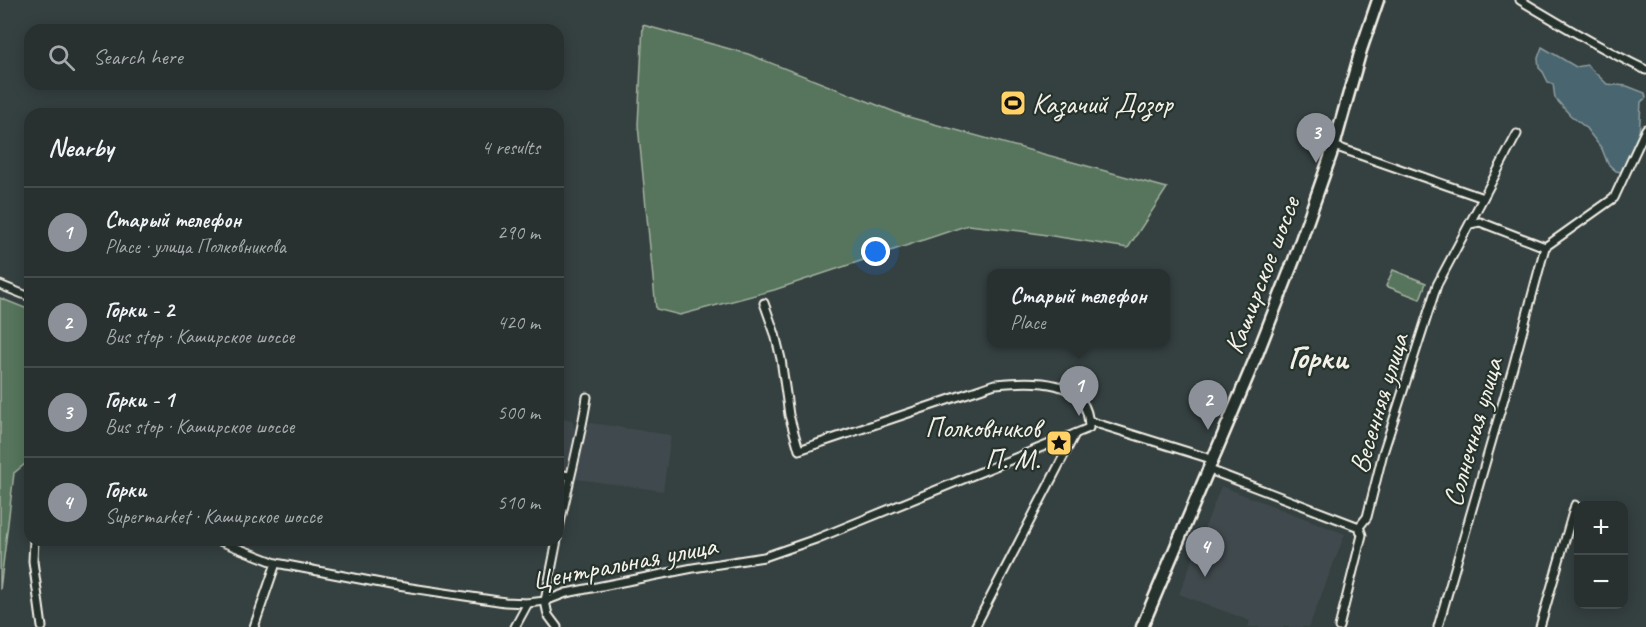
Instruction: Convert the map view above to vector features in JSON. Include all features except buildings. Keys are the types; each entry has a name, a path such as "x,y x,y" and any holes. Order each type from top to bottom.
{"main road":[{"name":"Каширское шоссе","path":"1142,627 1294,260 1335,146 1361,50 1378,0"}],"street":[{"path":"1520,0 1554,19 1574,34 1646,70"},
{"path":"1470,224 1479,222 1545,247 1614,198 1646,129"},
{"name":"Весенняя улица","path":"1339,627 1362,535 1359,527 1367,517 1383,453 1437,285 1517,134"},
{"path":"1335,146 1483,198"},
{"name":"Солнечная улица","path":"1438,627 1510,378 1545,247"},
{"path":"0,285 24,295"},
{"path":"764,303 782,359 789,415 799,450 995,384 1025,382 1073,391 1084,405 1089,428 1075,434 975,627"},
{"path":"564,502 587,397"},
{"path":"1089,421 1209,464 1359,527"},
{"name":"Центральная улица","path":"232,546 276,563 391,585 505,602 545,601 566,593 682,570 764,557 1075,434"},
{"path":"564,475 569,476"},
{"path":"1540,627 1574,508"},
{"path":"34,546 33,561 42,627"},
{"path":"556,546 545,601 548,615 557,627"},
{"path":"254,627 276,563"},
{"path":"515,627 528,603"}],"shaded area":[{"path":"564,418 572,420 575,430 568,468 564,469"},
{"path":"585,422 671,435 663,491 576,479"},
{"path":"1221,486 1345,534 1309,627 1248,627 1250,621 1179,594"}],"green space":[{"path":"643,25 748,54 905,116 1167,188 1128,248 968,225 774,290 680,315 656,309 638,125"},
{"path":"1393,270 1426,283 1420,299 1386,286"},
{"path":"0,298 24,308 24,465 14,473 0,590"}],"water":[{"path":"1542,47 1576,67 1587,65 1607,84 1627,86 1645,93 1646,98 1641,102 1639,137 1621,172 1608,164 1602,149 1585,127 1555,98 1553,84 1548,82 1539,68 1538,58"}],"place":[{"name":"Казачий Дозор","path":"1013,103"},
{"name":"Горки - 1","path":"1316,163"},
{"name":"Старый телефон","path":"1079,416"},
{"name":"Горки - 2","path":"1208,430"},
{"name":"Полковников П. М.","path":"1059,443"},
{"name":"Горки","path":"1205,577"}],"district":[{"name":"Горки","path":"1318,357"}]}
